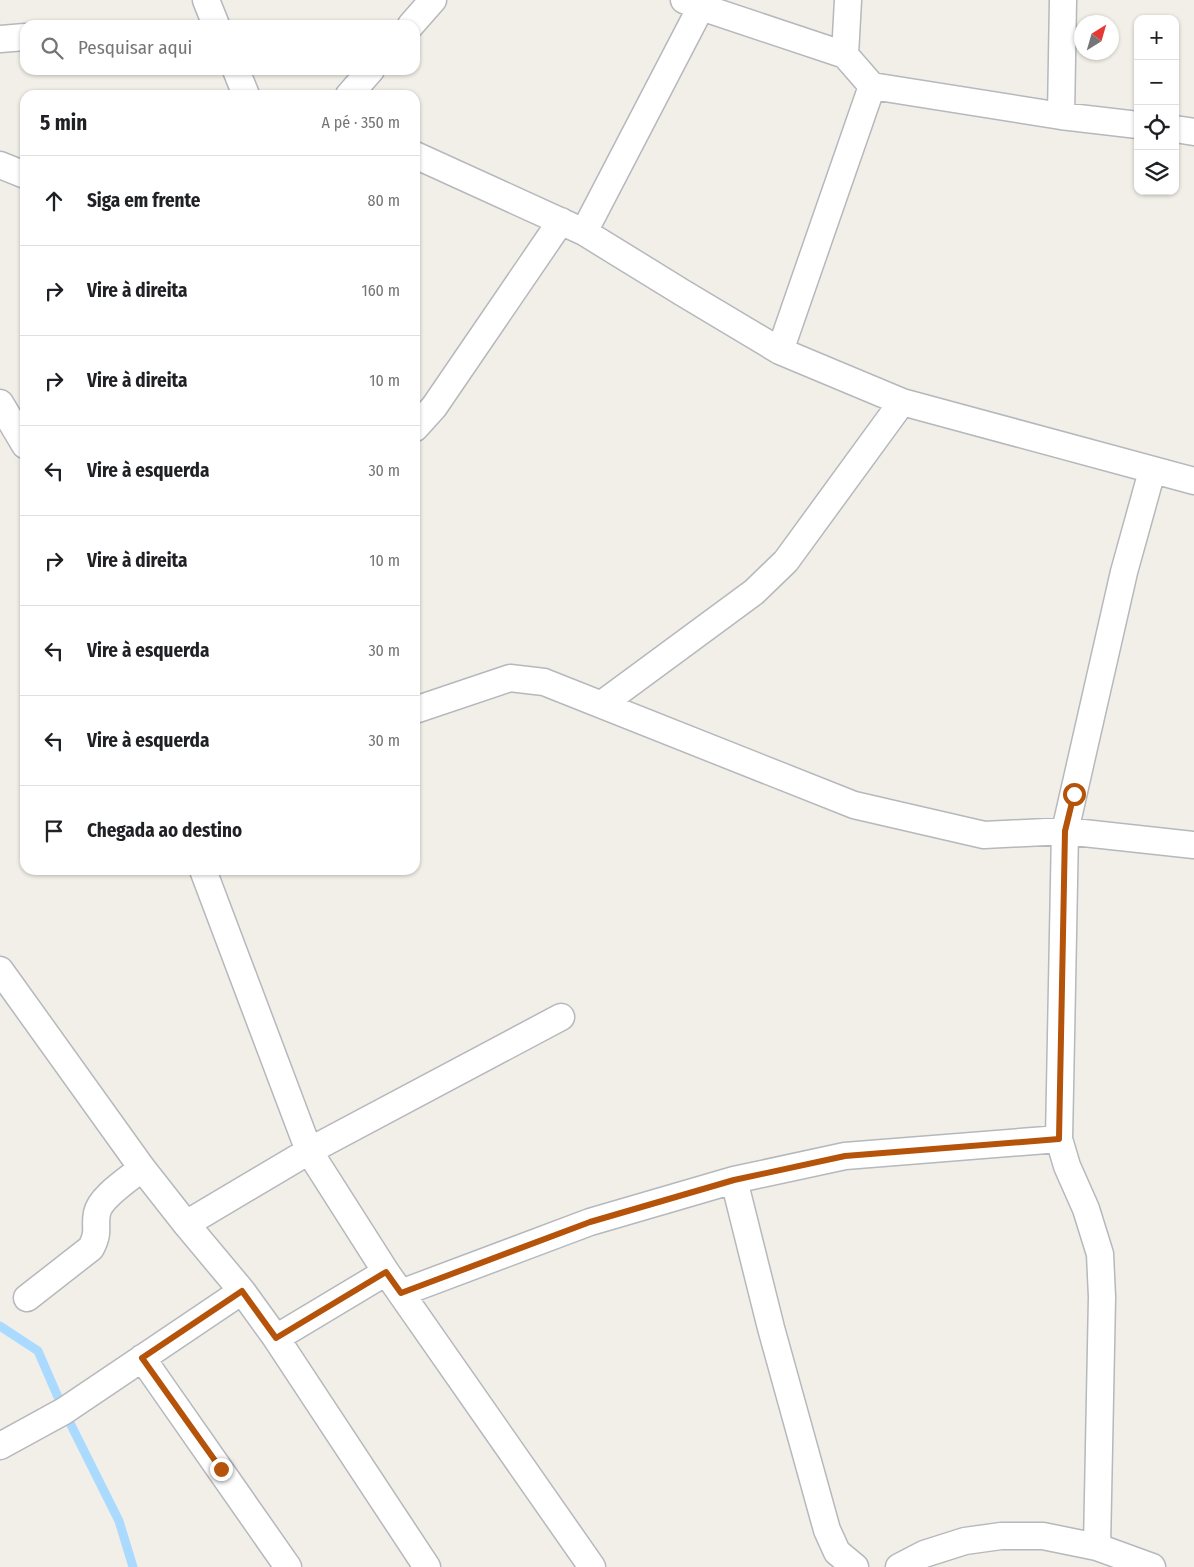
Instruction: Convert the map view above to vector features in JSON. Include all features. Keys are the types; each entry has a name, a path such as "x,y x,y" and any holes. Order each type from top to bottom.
{"street":[{"path":"206,0 214,20"},
{"path":"415,20 433,0"},
{"path":"845,54 848,0"},
{"path":"1061,116 1063,0"},
{"path":"584,232 692,4 845,54 872,86 1061,116 1134,125"},
{"path":"0,40 20,38"},
{"path":"238,75 244,90"},
{"path":"353,90 367,75"},
{"path":"780,351 872,86"},
{"path":"1179,130 1194,132"},
{"path":"420,157 584,232 683,294 780,351 902,402 1194,481"},
{"path":"0,165 20,173"},
{"path":"420,422 434,407 561,221"},
{"path":"602,704 754,592 786,561 902,402"},
{"path":"0,403 20,437"},
{"path":"1097,1547 1102,1297 1100,1254 1086,1209 1067,1166 1059,1139 1065,831 1124,572 1152,471"},
{"path":"420,708 510,678 544,682 854,805 984,835 1065,831 1194,845"},
{"path":"205,875 309,1151 386,1272 592,1567"},
{"path":"0,970 142,1168 242,1291 276,1338 427,1567"},
{"path":"186,1224 309,1151 561,1017"},
{"path":"401,1293 590,1222 734,1180 845,1156 1059,1139"},
{"path":"27,1298 91,1248 97,1236 97,1214 101,1202 142,1168"},
{"path":"734,1180 771,1328 827,1530 837,1552 855,1567"},
{"path":"276,1338 386,1272"},
{"path":"0,1446 64,1411 242,1291"},
{"path":"142,1358 288,1567"},
{"path":"899,1567 924,1554 965,1541 1002,1536 1043,1536 1097,1547 1152,1567"}],"waterway":[{"path":"0,1326 38,1351 64,1411 119,1521 133,1567"}],"route":[{"path":"221,1469 142,1358 242,1291 276,1338 386,1272 401,1293 590,1222 734,1180 845,1156 1059,1139 1065,831 1074,794"}]}
